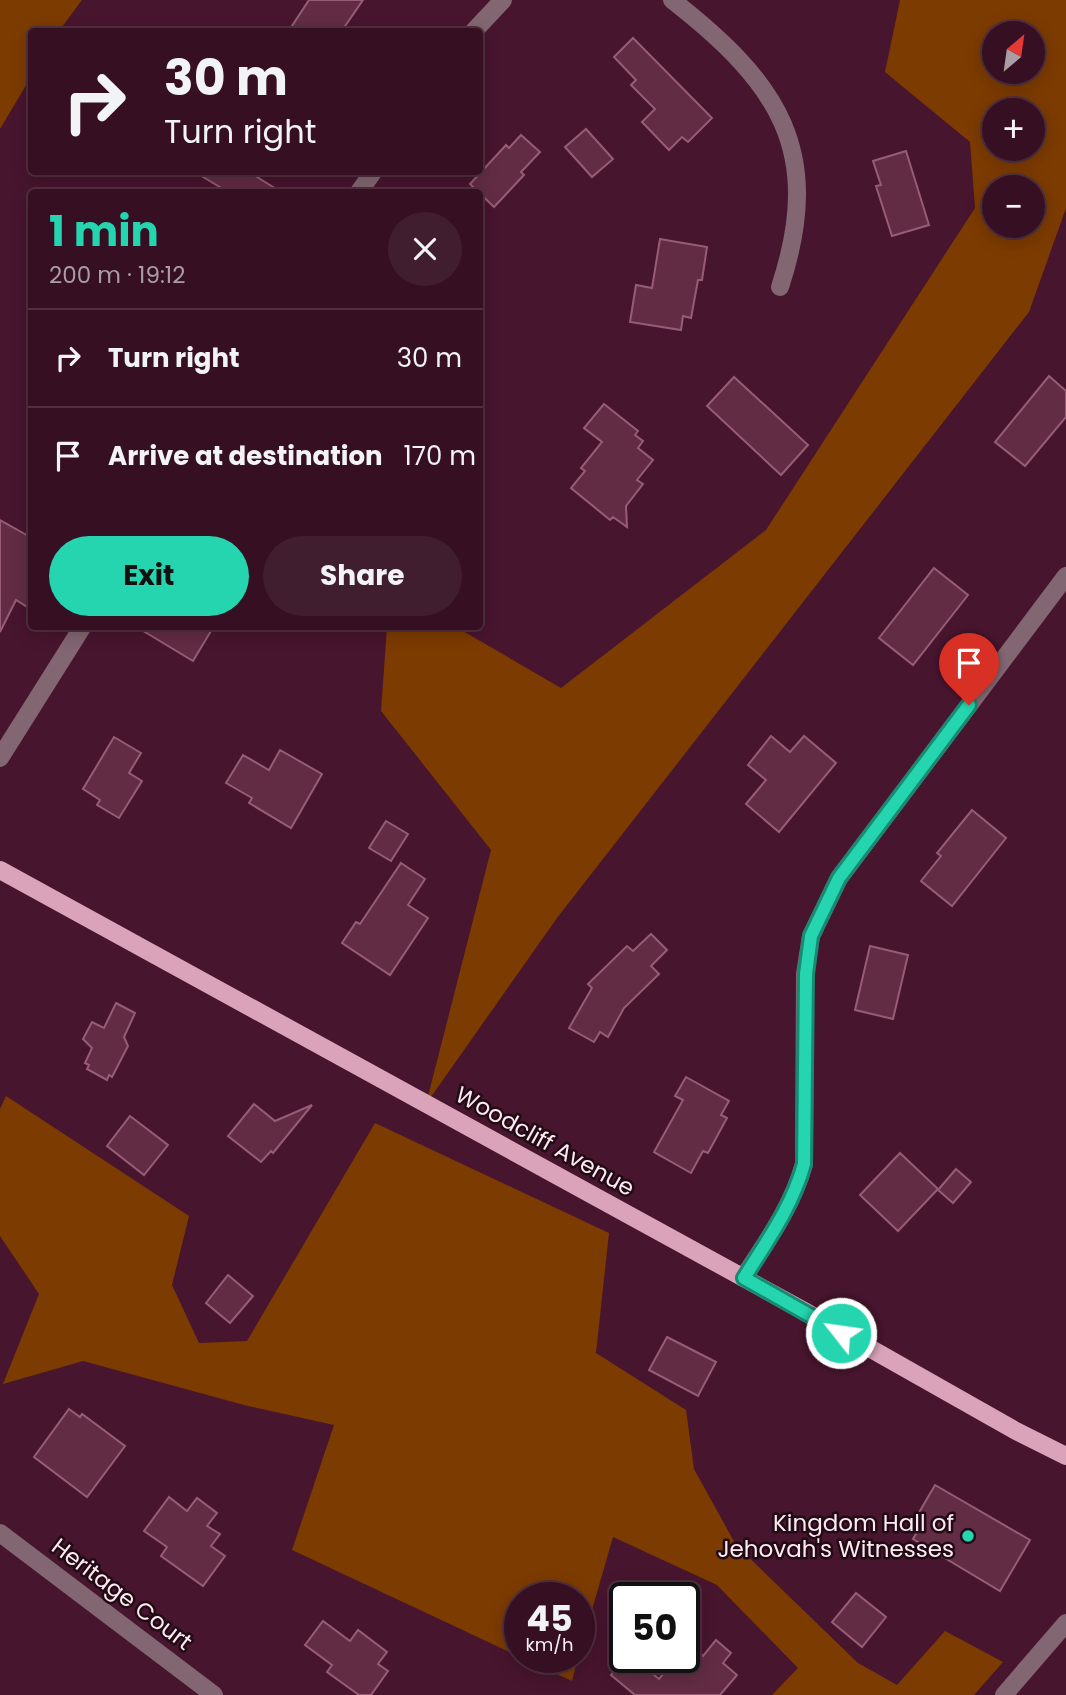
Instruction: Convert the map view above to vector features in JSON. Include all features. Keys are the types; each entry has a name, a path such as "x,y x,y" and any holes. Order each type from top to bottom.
{"main road":[{"name":"Woodcliff Avenue","path":"0,870 744,1278 1016,1432 1066,1456"}],"street":[{"path":"477,28 503,0"},
{"path":"672,0 749,69 770,96 786,127 795,160 798,195 789,261 780,287"},
{"path":"744,1278 784,1215 796,1191 804,1164 805,985 811,936 839,878 1066,576"},
{"path":"0,758 80,630"},
{"name":"Heritage Court","path":"0,1533 214,1695"},
{"path":"1003,1695 1066,1623"}],"shaded area":[{"path":"0,0 82,0 61,28 28,28 28,82 0,129"},
{"path":"900,0 1066,0 1066,208 1029,312 557,918 426,1104 491,850 381,711 387,630 461,630 561,688 766,530 975,208 970,142 885,72"},
{"path":"6,1096 189,1216 172,1285 199,1343 247,1341 375,1123 609,1233 596,1353 686,1410 694,1469 736,1545 858,1663 897,1685 945,1631 1003,1662 974,1695 772,1695 798,1668 717,1585 613,1537 595,1599 595,1582 504,1582 504,1649 292,1550 334,1425 244,1405 83,1361 3,1384 39,1294 0,1236 0,1109"},
{"path":"555,1673 574,1673 572,1681"}],"building":[{"path":"309,0 363,0 344,28 291,28"},
{"path":"633,38 712,118 688,142 682,137 669,150 642,122 655,109 631,85 636,80 614,57"},
{"path":"586,129 613,159 592,177 565,147"},
{"path":"521,135 540,152 521,172 524,175 494,207 483,196 483,189 475,189 470,184 478,175 483,175 483,170 506,145 509,148"},
{"path":"906,151 929,225 892,236 876,186 881,185 873,161"},
{"path":"200,175 254,175 276,189 223,189"},
{"path":"660,239 707,247 702,280 698,280 691,318 683,316 681,330 630,322 636,285 652,288"},
{"path":"1049,376 1066,391 1066,417 1025,466 995,442"},
{"path":"734,377 808,445 781,475 707,406"},
{"path":"604,404 638,431 635,435 643,441 638,448 653,460 637,480 643,484 626,506 627,527 613,517 610,520 571,488 585,471 581,468 602,442 584,428"},
{"path":"0,520 28,536 28,608 16,600 0,632"},
{"path":"934,568 968,595 913,665 879,638"},
{"path":"142,630 212,630 193,661"},
{"path":"771,736 790,752 804,736 836,763 779,832 746,804 766,780 748,765"},
{"path":"114,737 141,753 129,773 142,781 119,818 97,805 100,800 83,789"},
{"path":"280,750 322,774 291,828 249,803 252,798 226,783 243,755 269,770"},
{"path":"972,810 1006,838 952,906 921,881 941,856 937,853"},
{"path":"386,821 408,834 391,861 369,848"},
{"path":"401,863 425,879 408,905 428,918 390,975 342,943 356,922 360,924"},
{"path":"651,934 667,950 651,966 659,974 624,1008 608,1037 600,1032 594,1042 569,1028 592,988 588,984 627,946 633,951"},
{"path":"870,946 908,955 893,1019 855,1010"},
{"path":"116,1003 135,1013 124,1037 128,1046 112,1077 109,1075 107,1080 87,1069 89,1065 85,1063 92,1048 83,1039 92,1022 104,1028"},
{"path":"686,1077 729,1101 721,1115 727,1118 708,1153 703,1151 691,1173 654,1152 683,1100 675,1096"},
{"path":"254,1104 275,1121 312,1105 273,1153 271,1151 261,1162 228,1136"},
{"path":"130,1116 168,1145 144,1175 107,1146"},
{"path":"900,1153 938,1189 898,1231 860,1195"},
{"path":"956,1169 971,1182 953,1203 938,1190"},
{"path":"228,1275 253,1296 230,1323 206,1303"},
{"path":"667,1337 716,1362 698,1396 649,1370"},
{"path":"69,1409 80,1417 82,1414 125,1446 87,1497 34,1457"},
{"name":"Kingdom Hall of Jehovah's Witnesses","path":"935,1485 1030,1540 1000,1591 913,1539 917,1532 910,1528"},
{"path":"169,1497 187,1511 197,1498 217,1513 207,1526 220,1534 211,1546 225,1556 203,1586 161,1556 167,1547 144,1531"},
{"path":"856,1593 886,1617 862,1647 832,1622"},
{"path":"323,1621 350,1641 358,1630 387,1652 378,1664 388,1671 371,1695 359,1695 327,1672 332,1665 305,1645"},
{"path":"716,1640 731,1653 723,1663 737,1675 720,1695 635,1695 611,1675 652,1673 659,1679 664,1673 700,1673 700,1654 703,1656"}],"place":[{"name":"Kingdom Hall of Jehovah's Witnesses","path":"968,1536"}],"route":[{"path":"841,1333 744,1278 784,1215 796,1191 804,1164 804,1016 811,936 839,878 969,705"}]}
